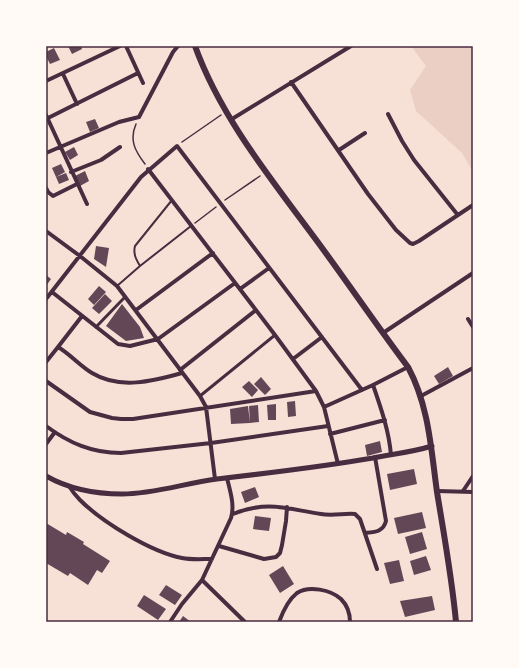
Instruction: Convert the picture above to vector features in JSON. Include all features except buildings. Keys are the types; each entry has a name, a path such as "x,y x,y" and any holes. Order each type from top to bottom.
{"main road":[{"path":"195,46 203,68 226,111 265,172 328,255 408,367 416,382 427,416 456,622"}],"street":[{"path":"46,81 120,46"},
{"path":"126,46 142,83"},
{"path":"46,153 119,122 139,117 173,52 178,46"},
{"path":"232,119 351,46"},
{"path":"87,204 47,117 77,104 138,73"},
{"path":"62,74 77,104"},
{"path":"291,82 368,194 396,230 410,243 413,244 419,241 457,214 473,205"},
{"path":"388,114 414,160 433,186 457,214"},
{"path":"338,150 365,133"},
{"path":"46,299 123,198 148,169 177,146 362,390"},
{"path":"71,172 101,160 120,147"},
{"path":"148,169 293,358 316,391 324,406 338,464"},
{"path":"46,188 53,196 77,184"},
{"path":"46,238 48,232 117,286 200,396 206,407 215,479"},
{"path":"136,310 213,253"},
{"path":"240,289 269,268"},
{"path":"383,333 473,273"},
{"path":"52,292 96,328 122,346 130,346 158,339 236,283"},
{"path":"96,328 125,297"},
{"path":"58,347 92,373 116,383 129,383 164,378 181,372 256,310"},
{"path":"46,362 82,316"},
{"path":"468,319 473,327"},
{"path":"200,396 275,335"},
{"path":"293,358 322,337"},
{"path":"324,406 373,385 408,367"},
{"path":"420,396 473,368"},
{"path":"46,381 90,412 96,415 121,420 316,391"},
{"path":"373,385 385,420 390,440 391,455"},
{"path":"330,434 385,420"},
{"path":"46,426 74,444 116,453 211,443 328,426"},
{"path":"46,444 55,432"},
{"path":"46,476 68,486 90,491 122,494 159,490 215,479 338,464 420,450 432,446"},
{"path":"365,533 382,530 386,521 374,457"},
{"path":"463,491 473,476"},
{"path":"170,622 182,604 202,580 232,514 232,502 227,478"},
{"path":"68,486 92,511 116,528 153,548 184,559 212,559"},
{"path":"437,491 473,492"},
{"path":"218,546 264,559 276,557 280,553 282,545 286,521 286,507"},
{"path":"232,514 254,508 286,507 335,516 355,514 360,519 377,569"},
{"path":"202,580 245,622"},
{"path":"279,622 285,607 298,592 313,589 323,590 342,600 347,609 350,622"}],"lane":[{"path":"140,266 135,256 135,246 172,200"},
{"path":"117,286 192,225"}],"path":[{"path":"177,146 226,111"},
{"path":"139,117 134,128 133,144 138,155 148,169"},
{"path":"250,183 265,172"}],"shaded area":[{"path":"411,46 473,46 473,172 462,153 416,111 410,90 426,66"}]}
